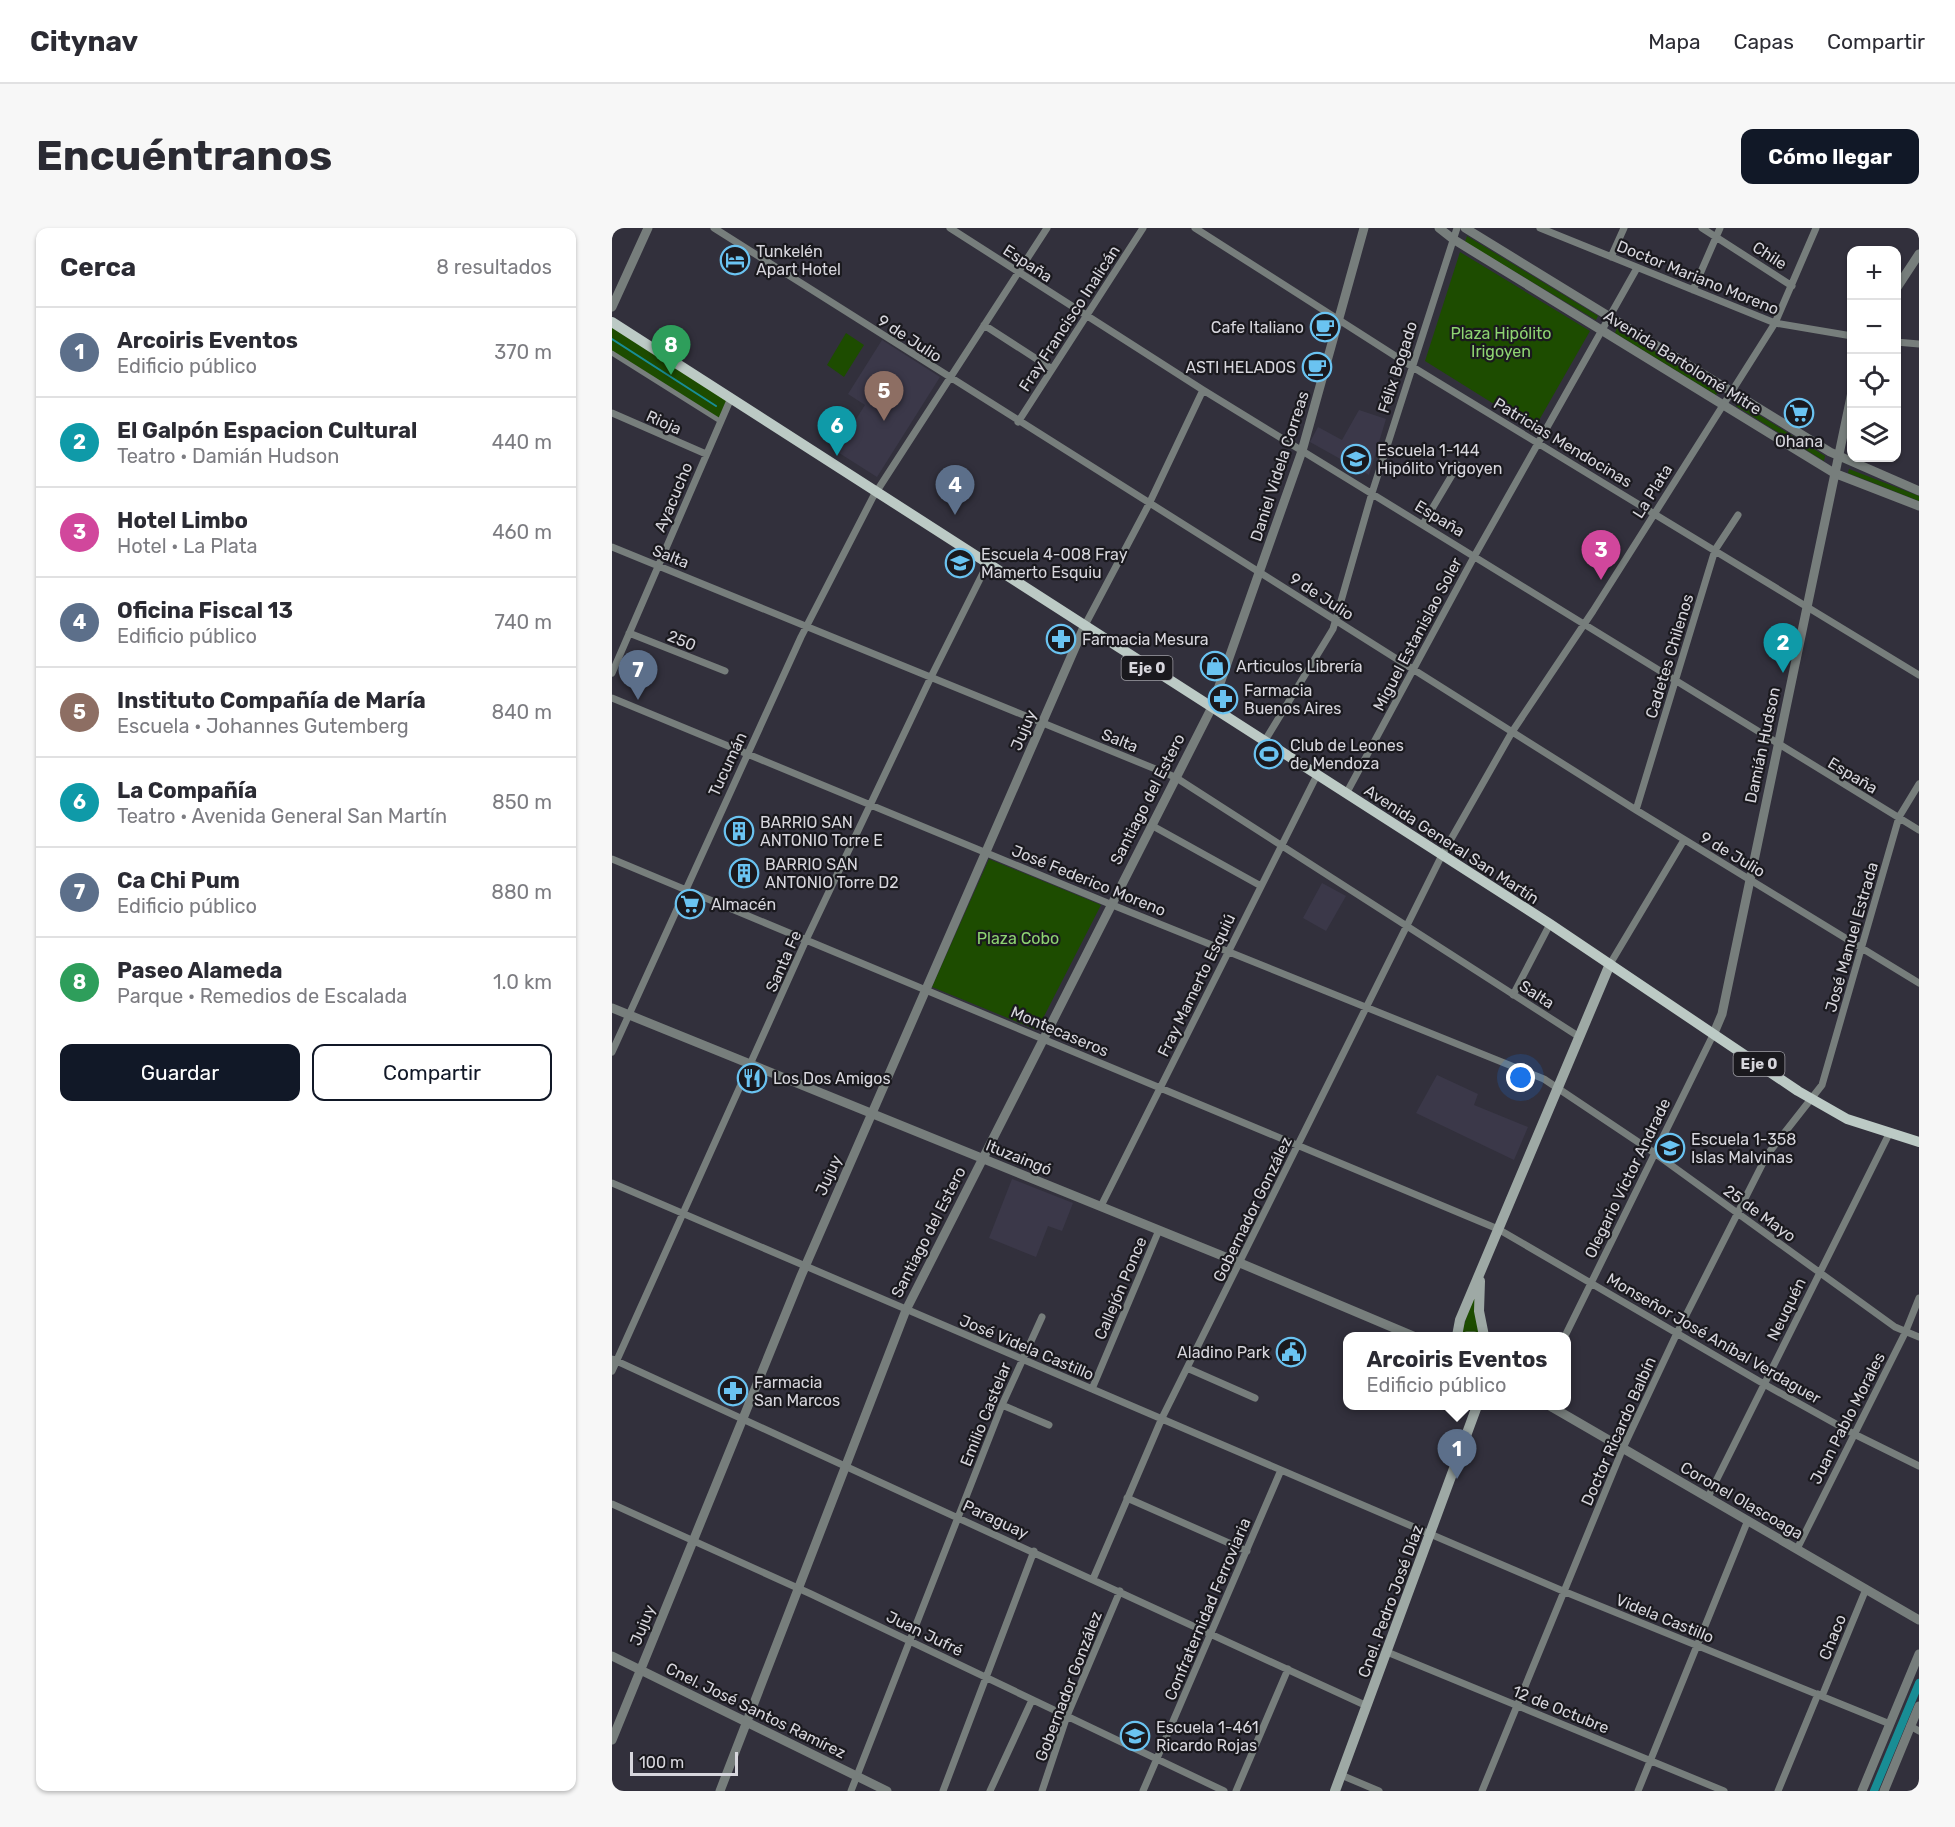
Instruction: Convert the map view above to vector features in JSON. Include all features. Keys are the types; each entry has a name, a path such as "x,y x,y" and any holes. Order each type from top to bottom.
{"main road":[{"name":"Avenida General San Martín","path":"612,322 1211,709 1550,924 1813,1100 1847,1119 1919,1142"},
{"path":"1458,1332 1460,1320 1557,1085 1610,964"},
{"path":"1483,1332 1479,1297 1484,1263"},
{"name":"Cnel. Pedro José Díaz","path":"1335,1791 1431,1534 1474,1410"}],"street":[{"path":"612,307 648,228"},
{"name":"9 de Julio","path":"714,228 949,379 1636,810 1919,983"},
{"name":"España","path":"950,228 1203,390 1585,622 1675,681 1919,830"},
{"name":"Tucumán","path":"612,1052 747,753 807,626 876,492 1047,228"},
{"name":"Fray Francisco Inalicán","path":"1018,422 1143,228"},
{"name":"Patricias Mendocinas","path":"1196,228 1339,321 1919,675"},
{"name":"Daniel Videla Correas","path":"1211,709 1302,451 1364,228"},
{"name":"Avenida Bartolomé Mitre","path":"1439,228 1453,239 1834,473 1919,506"},
{"name":"Félix Bogado","path":"1264,742 1336,622 1372,493 1457,228"},
{"name":"Avenida Bartolomé Mitre","path":"1466,228 1838,457 1919,491"},
{"name":"Doctor Mariano Moreno","path":"1540,228 1775,323 1847,335"},
{"path":"1611,257 1624,228"},
{"name":"Chile","path":"1702,228 1792,286"},
{"path":"1693,290 1720,228"},
{"name":"La Plata","path":"1442,855 1512,732 1585,622 1775,323 1816,228"},
{"path":"1901,281 1919,254"},
{"name":"Miguel Estanislao Soler","path":"1346,794 1475,555 1637,268"},
{"path":"984,325 1052,369"},
{"path":"1901,342 1919,344"},
{"path":"612,353 720,421"},
{"path":"1084,627 1149,504 1203,390"},
{"name":"Ayacucho","path":"612,673 730,398"},
{"name":"Damián Hudson","path":"1714,1033 1722,1014 1848,408"},
{"name":"Rioja","path":"612,413 706,454"},
{"path":"1423,524 1458,465"},
{"name":"Cadetes Chilenos","path":"1636,810 1715,550 1738,515"},
{"name":"Salta","path":"612,547 1175,777 1578,1036"},
{"name":"Santa Fe","path":"612,1371 614,1360 683,1214 806,940 931,676 987,565"},
{"name":"Jujuy","path":"612,1740 805,1267 1084,627"},
{"name":"250","path":"629,633 725,671"},
{"name":"José Federico Moreno","path":"612,698 870,806 1367,1005 1557,1085"},
{"name":"Santiago del Estero","path":"720,1791 906,1310 1110,904 1211,709"},
{"name":"Fray Mamerto Esquiú","path":"1101,1206 1317,775"},
{"name":"José Manuel Estrada","path":"1813,1100 1824,1079 1899,818 1919,784"},
{"path":"1151,825 1261,886"},
{"path":"1610,964 1684,840"},
{"name":"Gobernador González","path":"1093,1579 1162,1418 1442,855"},
{"name":"Montecaseros","path":"612,859 1044,1037 1498,1229"},
{"path":"1514,994 1550,924"},
{"name":"Ituzaingó","path":"612,1008 1101,1206 1404,1332"},
{"name":"Olegario Víctor Andrade","path":"1567,1332 1653,1152 1714,1033"},
{"name":"25 de Mayo","path":"1557,1085 1905,1333 1919,1337"},
{"name":"Doctor Ricardo Balbín","path":"1482,1791 1623,1448 1677,1333 1767,1155 1813,1100"},
{"name":"Neuquén","path":"1708,1497 1889,1134"},
{"name":"José Videla Castillo","path":"612,1184 1431,1534"},
{"name":"Monseñor José Aníbal Verdaguer","path":"1498,1229 1764,1384 1854,1434 1919,1466"},
{"name":"Callejón Ponce","path":"1092,1389 1159,1230"},
{"name":"Juan Pablo Morales","path":"1797,1549 1905,1333 1919,1298"},
{"name":"Emilio Castelar","path":"851,1791 1002,1405 1042,1317"},
{"name":"Paraguay","path":"614,1360 1034,1551 1367,1706"},
{"path":"1187,1368 1255,1398"},
{"path":"1002,1405 1049,1425"},
{"name":"Coronel Olascoaga","path":"1557,1410 1919,1620"},
{"name":"Confraternidad Ferroviaria","path":"1143,1791 1281,1470"},
{"path":"1127,1498 1247,1551"},
{"name":"Juan Jufré","path":"612,1504 693,1539 1224,1791"},
{"path":"1638,1791 1748,1520"},
{"name":"Videla Castillo","path":"1431,1534 1563,1591 1890,1724"},
{"path":"943,1791 1034,1551"},
{"name":"Chaco","path":"1778,1791 1866,1589"},
{"name":"Gobernador González","path":"1042,1791 1068,1716 1119,1591"},
{"name":"12 de Octubre","path":"1387,1652 1724,1791"},
{"path":"1862,1791 1919,1654"},
{"name":"Cnel. José Santos Ramírez","path":"612,1656 887,1791"},
{"path":"1236,1791 1288,1670"},
{"path":"990,1791 1032,1700"},
{"path":"1884,1791 1915,1728 1919,1706"},
{"path":"1341,1775 1379,1791"}],"shaded area":[{"path":"882,340 940,377 877,477 836,451 865,405 848,394"},
{"name":"Escuela 1-144 Hipólito Yrigoyen","path":"1359,410 1386,419 1369,475 1310,442 1318,427 1342,440"},
{"path":"1322,883 1346,896 1326,931 1303,918"},
{"path":"1437,1075 1478,1094 1474,1105 1528,1127 1514,1160 1416,1113"},
{"path":"1012,1179 1073,1203 1062,1231 1048,1226 1036,1257 989,1238"}],"green space":[{"path":"1467,236 1598,316 1596,320 1465,242"},
{"name":"Plaza Hipólito Irigoyen","path":"1460,252 1590,331 1534,429 1425,361"},
{"path":"612,322 731,398 720,421 612,353"},
{"path":"1617,328 1719,391 1716,395 1615,333"},
{"path":"846,333 864,345 844,377 827,365"},
{"path":"1738,402 1825,456 1824,461 1736,406"},
{"path":"1849,469 1919,496 1919,501 1848,473"},
{"name":"Plaza Cobo","path":"989,859 1101,905 1037,1030 932,987"},
{"path":"1477,1282 1479,1332 1462,1332"}],"waterway":[{"path":"612,339 716,406"},
{"path":"1874,1791 1919,1683"}],"place":[{"name":"Tunkelén Apart Hotel","path":"735,260"},
{"name":"Cafe Italiano","path":"1325,327"},
{"name":"ASTI HELADOS","path":"1317,367"},
{"name":"Paseo Alameda","path":"671,375"},
{"name":"Ohana","path":"1799,413"},
{"name":"Instituto Compañía de María","path":"884,421"},
{"name":"La Compañía","path":"837,456"},
{"name":"Escuela 1-144 Hipólito Yrigoyen","path":"1356,459"},
{"name":"Oficina Fiscal 13","path":"955,515"},
{"name":"Escuela 4-008 Fray Mamerto Esquiu","path":"960,563"},
{"name":"Hotel Limbo","path":"1601,580"},
{"name":"Farmacia Mesura","path":"1061,639"},
{"name":"Articulos Librería","path":"1215,666"},
{"name":"El Galpón Espacion Cultural","path":"1783,673"},
{"name":"Farmacia Buenos Aires","path":"1223,699"},
{"name":"Ca Chi Pum","path":"638,700"},
{"name":"Club de Leones de Mendoza","path":"1269,754"},
{"name":"BARRIO SAN ANTONIO Torre E","path":"739,831"},
{"name":"BARRIO SAN ANTONIO Torre D2","path":"744,873"},
{"name":"Almacén","path":"690,904"},
{"name":"Los Dos Amigos","path":"752,1078"},
{"name":"Escuela 1-358 Islas Malvinas","path":"1670,1148"},
{"name":"Aladino Park","path":"1291,1352"},
{"name":"Farmacia San Marcos","path":"733,1391"},
{"name":"Arcoiris Eventos","path":"1457,1479"},
{"name":"Escuela 1-461 Ricardo Rojas","path":"1135,1736"}]}
